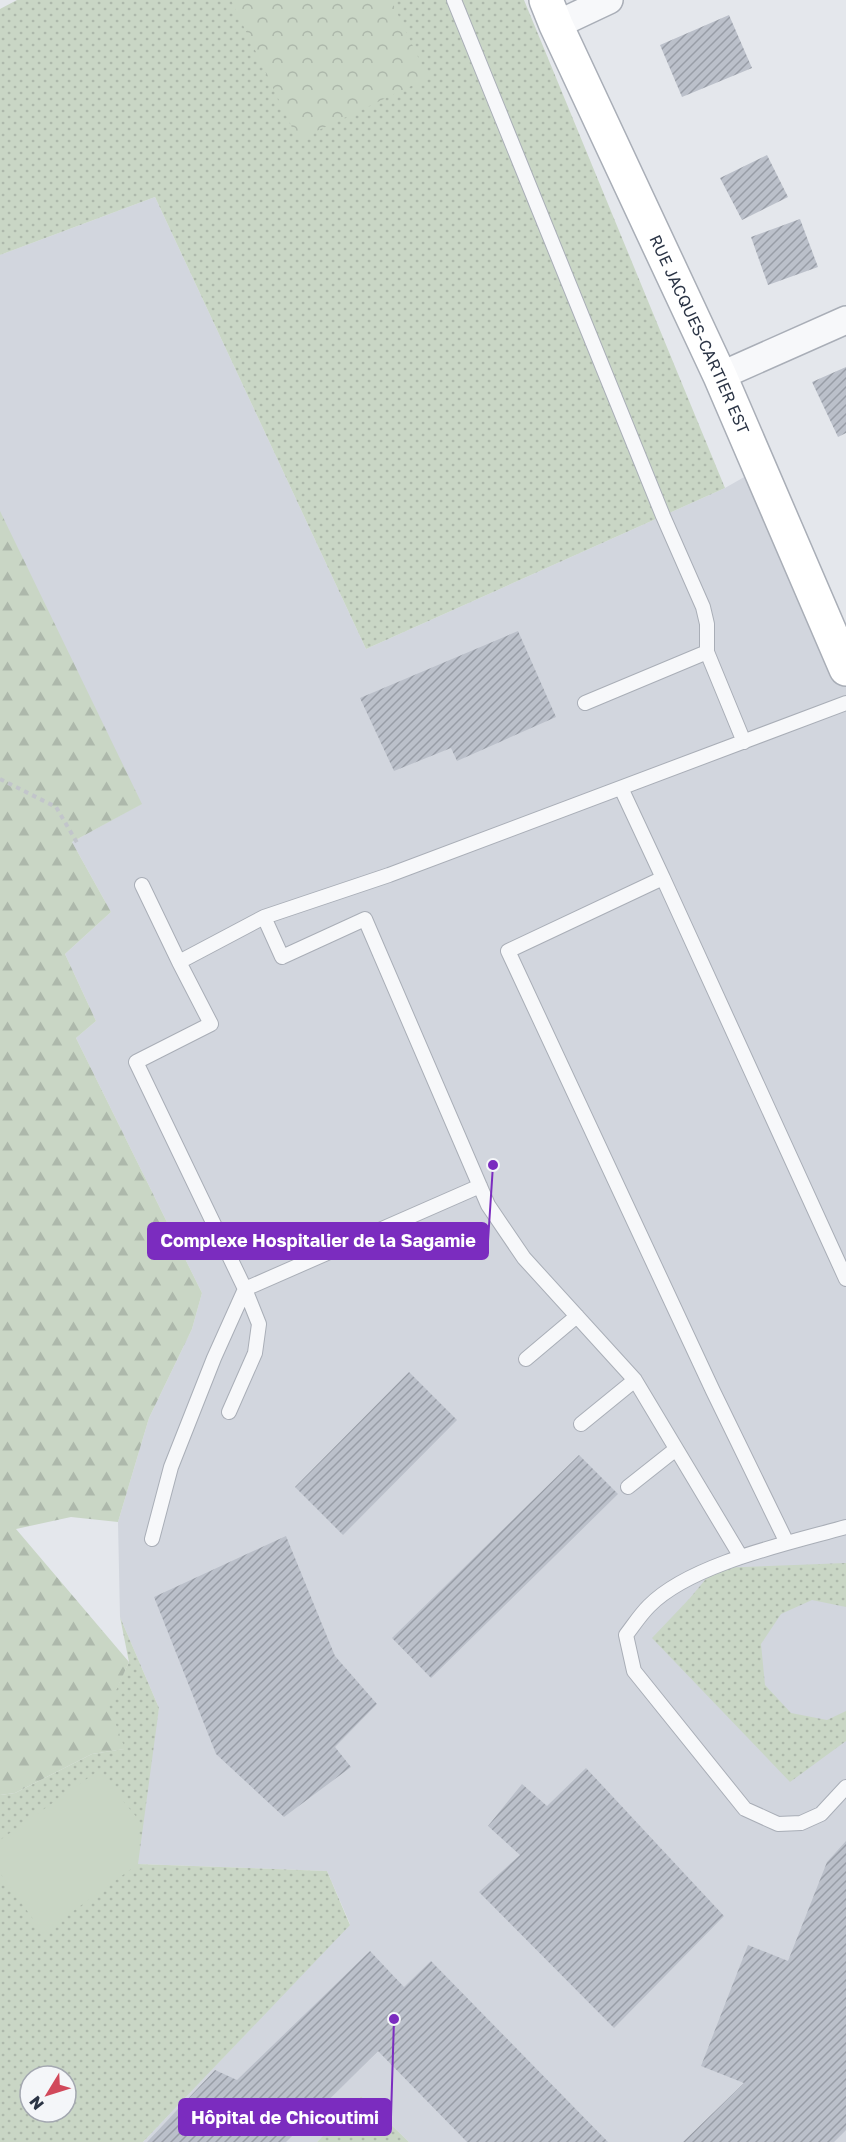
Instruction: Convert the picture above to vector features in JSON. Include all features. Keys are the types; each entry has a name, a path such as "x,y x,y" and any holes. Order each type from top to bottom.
{"main road":[{"name":"RUE JACQUES-CARTIER EST","path":"551,12 720,376 846,669"}],"street":[{"path":"551,12 609,0"},
{"path":"720,376 846,320"}],"lane":[{"path":"454,0 663,516 703,607 707,624 707,652 744,742"},
{"path":"585,703 707,652"},
{"path":"179,962 264,917 389,875 846,703"},
{"path":"621,788 846,1279"},
{"path":"663,878 508,951 713,1391 787,1544"},
{"path":"142,885 211,1024 136,1062 245,1289 259,1324 255,1353 229,1412"},
{"path":"264,917 282,957 365,919 488,1205 524,1258 635,1380 741,1557"},
{"path":"152,1539 171,1467 214,1358 245,1289 480,1186"},
{"path":"526,1359 577,1316"},
{"path":"581,1424 635,1380"},
{"path":"628,1487 676,1449"},
{"path":"846,1527 741,1557 683,1582 650,1605 626,1635 634,1671 745,1809 778,1824 801,1823 821,1814 846,1787"}],"path":[{"path":"0,778 56,807 79,846"}],"shaded area":[{"path":"155,197 366,649 725,488 760,468 846,669 846,2142 409,2142 361,2096 317,2142 143,2142 350,1924 327,1871 138,1864 139,1820 159,1708 120,1617 118,1522 149,1418 192,1329 202,1293 76,1038 96,1021 65,954 111,912 72,842 141,804 0,518 0,255"}],"green space":[{"path":"17,0 524,0 725,488 366,649 155,197 0,255 0,9"},
{"path":"231,0 391,0 428,78 298,140"},
{"path":"0,511 142,804 72,842 111,912 65,954 96,1021 76,1038 202,1293 192,1329 149,1418 118,1522 71,1517 16,1529 129,1662 109,1706 125,1749 92,1754 15,1793 0,1795"},
{"path":"846,1563 846,1607 812,1600 781,1614 761,1644 765,1685 791,1713 827,1720 846,1711 846,1741 790,1782 652,1638 715,1568"},
{"path":"120,1617 159,1708 138,1864 327,1871 350,1925 143,2142 0,2142 0,1795 15,1793 92,1754 124,1749 108,1706 129,1662"},
{"path":"98,1771 139,1820 138,1864 43,1933 0,1873 0,1840"},
{"path":"361,2096 409,2142 317,2142"}],"building":[{"path":"729,15 752,68 682,97 660,45"},
{"path":"767,155 788,197 742,220 720,178"},
{"path":"800,219 818,267 768,285 751,237"},
{"path":"846,367 846,433 838,437 812,382"},
{"path":"518,631 556,717 457,761 451,748 394,771 360,698"},
{"path":"409,1372 457,1420 343,1535 295,1487"},
{"path":"579,1455 618,1494 431,1678 392,1638"},
{"path":"286,1536 335,1656 377,1704 335,1747 351,1767 284,1817 216,1754 154,1597"},
{"path":"586,1768 724,1916 614,2028 479,1892 520,1855 488,1826 522,1784 547,1806"},
{"path":"846,1841 846,2130 834,2142 683,2142 744,2083 701,2066 748,1945 788,1961 827,1862"},
{"path":"370,1951 404,1987 431,1961 608,2142 467,2142 378,2051 286,2142 147,2142 215,2070 237,2080"}],"place":[{"name":"Complexe Hospitalier de la Sagamie","path":"493,1165"},
{"name":"Hôpital de Chicoutimi","path":"394,2019"}]}
